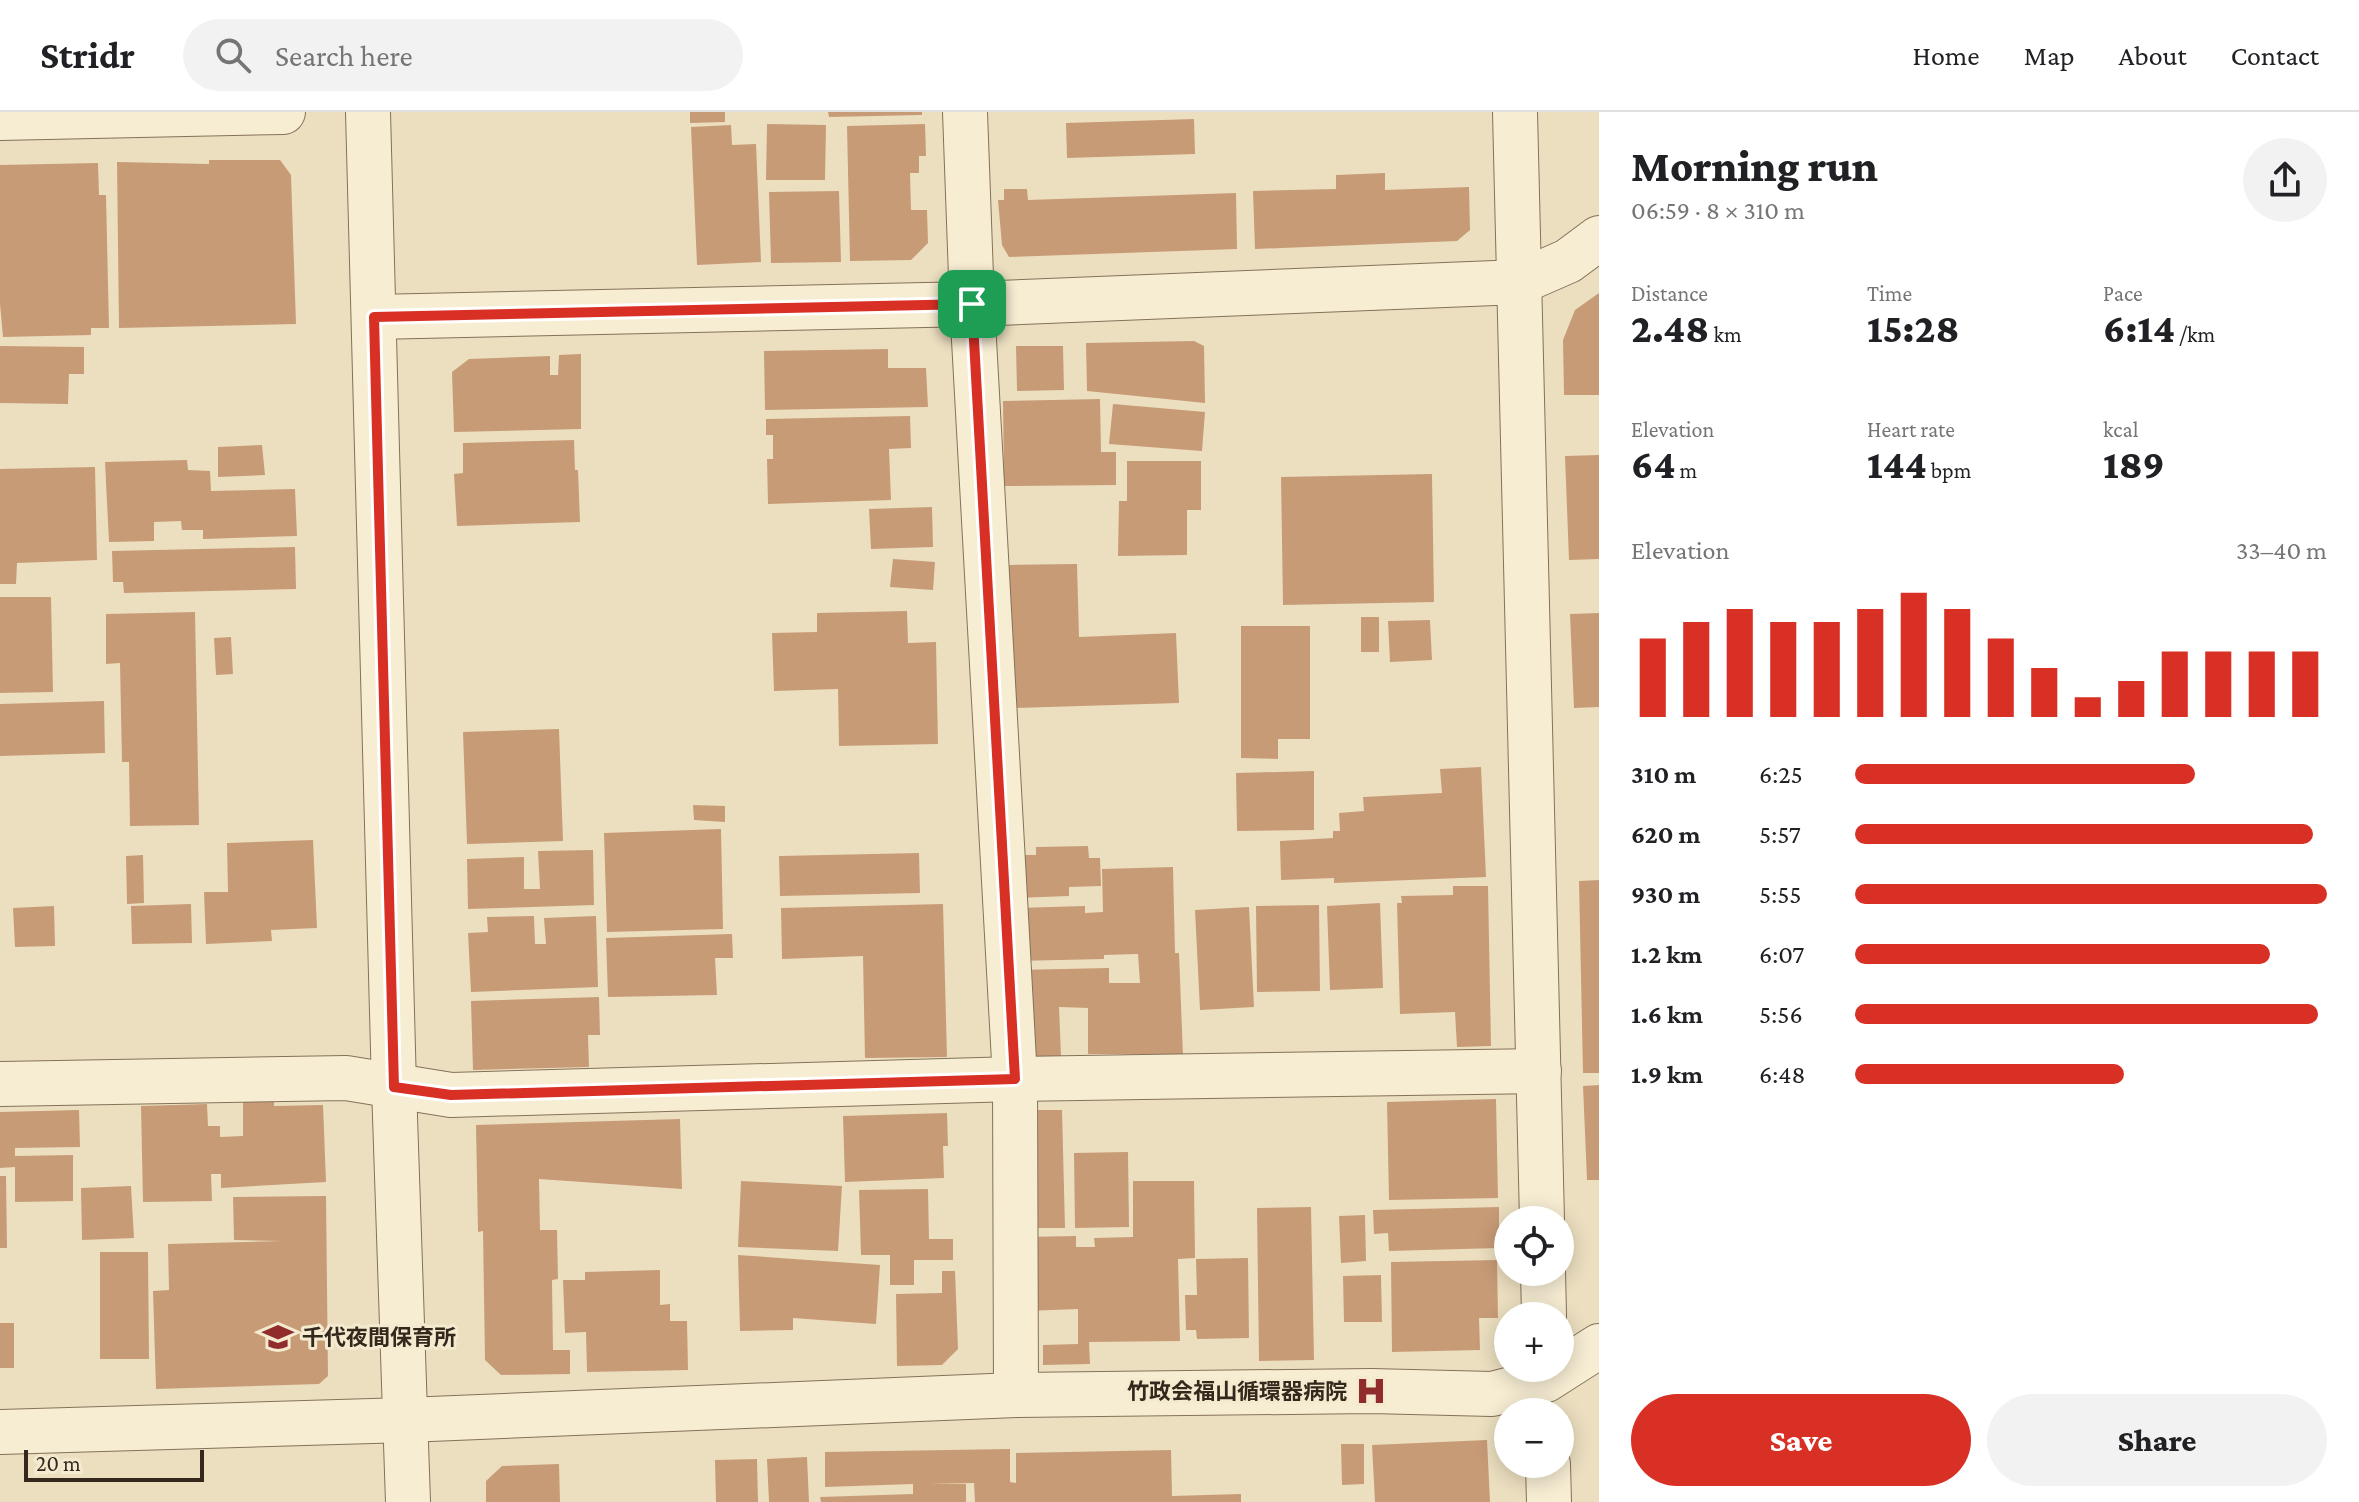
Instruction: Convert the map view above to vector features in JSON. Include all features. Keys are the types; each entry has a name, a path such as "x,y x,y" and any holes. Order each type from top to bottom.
{"street":[{"path":"0,118 283,112"},
{"path":"368,112 408,1502"},
{"path":"965,112 972,304 1015,1079 1016,1395"},
{"path":"1515,112 1542,1206"},
{"path":"374,317 972,304 1520,282 1568,261 1599,238"},
{"path":"0,1084 346,1078 451,1095 1015,1079 1539,1071"},
{"path":"0,1432 406,1420 1016,1395 1371,1391 1492,1394 1546,1387 1599,1346"},
{"path":"1548,1478 1549,1502"}],"building":[{"path":"690,112 725,112 725,122 690,123"},
{"path":"828,112 922,112 922,115 829,117"},
{"path":"1194,119 1195,154 1067,158 1066,123"},
{"path":"767,124 826,125 825,180 766,180"},
{"path":"925,124 926,156 919,156 919,173 910,173 911,210 927,210 928,243 911,260 850,261 847,126"},
{"path":"731,125 732,145 756,144 761,262 697,265 691,127"},
{"path":"209,160 280,160 291,175 296,324 119,328 117,162 209,164"},
{"path":"98,163 99,195 106,195 109,328 91,328 91,335 3,337 0,304 0,165"},
{"path":"1385,173 1385,190 1469,187 1470,230 1457,241 1255,249 1253,191 1336,189 1336,175"},
{"path":"1004,189 1027,189 1028,200 1236,193 1237,249 1009,257 1002,245 998,200 1004,200"},
{"path":"839,191 841,262 771,263 769,192"},
{"path":"1599,293 1599,395 1564,395 1563,340 1575,310"},
{"path":"1194,341 1204,346 1205,403 1087,391 1086,343"},
{"path":"0,346 84,347 84,374 69,374 68,404 0,403"},
{"path":"1016,346 1063,346 1064,390 1017,391"},
{"path":"888,349 888,368 926,368 928,407 765,410 764,351"},
{"path":"581,354 581,429 454,432 452,372 469,359 550,356 550,375 558,375 559,355"},
{"path":"1100,399 1101,452 1116,452 1116,485 1004,486 1003,401"},
{"path":"1113,404 1205,412 1202,451 1109,444"},
{"path":"910,416 911,448 889,449 891,500 768,504 767,459 773,459 773,435 766,435 766,419"},
{"path":"574,440 580,522 457,526 454,474 463,473 463,443"},
{"path":"262,445 265,475 218,477 218,447"},
{"path":"1599,455 1599,559 1569,560 1565,456"},
{"path":"187,460 188,470 210,471 211,491 295,489 297,536 203,539 203,530 182,530 181,521 154,522 154,541 109,542 105,462"},
{"path":"1127,461 1201,461 1201,510 1187,510 1187,555 1118,556 1119,501 1127,501"},
{"path":"95,467 97,560 17,563 16,584 0,584 0,469"},
{"path":"1432,474 1434,602 1283,605 1281,477"},
{"path":"932,507 933,547 871,549 869,509"},
{"path":"295,547 296,589 124,593 123,582 113,582 112,551"},
{"path":"893,559 935,562 933,590 890,587"},
{"path":"1077,564 1079,637 1176,633 1179,703 1012,708 1007,565"},
{"path":"0,597 51,597 53,692 0,693"},
{"path":"907,611 908,643 936,642 938,744 839,746 838,689 774,691 772,633 817,632 817,613"},
{"path":"195,612 199,825 130,826 129,762 122,762 120,663 106,664 106,614"},
{"path":"1599,613 1599,707 1574,708 1570,614"},
{"path":"1361,617 1379,617 1379,652 1361,652"},
{"path":"1430,620 1432,660 1390,662 1388,621"},
{"path":"1241,626 1310,626 1310,739 1278,739 1278,759 1241,758"},
{"path":"231,637 233,674 216,675 214,638"},
{"path":"104,701 105,753 0,756 0,704"},
{"path":"559,729 563,841 467,844 463,732"},
{"path":"1481,767 1486,877 1334,883 1334,878 1281,880 1280,841 1333,838 1333,831 1340,831 1339,813 1364,811 1363,797 1442,793 1440,769"},
{"path":"1314,771 1314,830 1237,831 1236,773"},
{"path":"693,805 725,806 725,822 694,820"},
{"path":"721,829 723,929 607,932 604,833"},
{"path":"313,840 317,928 271,930 272,941 206,944 204,892 228,892 227,843"},
{"path":"1088,846 1089,858 1100,858 1101,886 1069,887 1069,896 1015,898 1014,855 1036,855 1036,847"},
{"path":"593,850 594,905 468,909 467,859 524,857 524,889 540,889 538,851"},
{"path":"919,853 920,893 780,896 779,856"},
{"path":"143,855 144,903 127,904 126,856"},
{"path":"1173,867 1175,953 1179,953 1183,1056 1142,1058 1142,1054 1088,1054 1088,1008 1059,1007 1061,1056 1017,1058 1015,970 1109,968 1109,983 1140,983 1138,954 1104,955 1104,959 1015,961 1013,908 1085,906 1085,913 1103,912 1102,869"},
{"path":"1599,880 1599,1073 1583,1073 1579,881"},
{"path":"1453,886 1488,886 1491,1046 1457,1047 1455,1012 1400,1014 1397,903 1402,903 1401,896 1453,895"},
{"path":"1380,903 1383,988 1330,990 1327,906"},
{"path":"191,904 192,943 132,944 131,906"},
{"path":"943,904 947,1057 865,1058 863,956 782,959 781,908"},
{"path":"1319,905 1320,991 1257,992 1256,906"},
{"path":"54,906 55,946 15,947 13,908"},
{"path":"1249,907 1254,1007 1200,1010 1195,910"},
{"path":"534,916 535,944 546,944 544,918 596,916 598,987 471,992 468,933 488,932 487,917"},
{"path":"732,934 733,958 715,958 717,995 608,997 606,938"},
{"path":"599,997 600,1035 588,1035 589,1067 473,1070 471,1001"},
{"path":"1599,1085 1599,1180 1587,1180 1583,1086"},
{"path":"1496,1099 1498,1198 1389,1200 1387,1102"},
{"path":"243,1102 274,1102 274,1106 323,1105 326,1182 221,1188 221,1174 211,1174 212,1201 143,1202 141,1106 207,1104 208,1126 220,1126 220,1137 243,1136"},
{"path":"79,1110 80,1147 15,1148 15,1156 73,1155 73,1201 15,1202 15,1167 0,1168 0,1112"},
{"path":"1020,1110 1062,1110 1065,1228 1023,1228"},
{"path":"947,1113 948,1146 943,1146 944,1178 845,1182 843,1116"},
{"path":"680,1119 682,1189 539,1179 540,1230 557,1230 558,1279 552,1280 553,1350 570,1350 570,1374 501,1375 485,1360 483,1231 478,1232 476,1125"},
{"path":"1128,1152 1129,1227 1075,1228 1074,1153"},
{"path":"0,1176 6,1176 7,1248 0,1248"},
{"path":"741,1181 842,1186 838,1251 738,1247"},
{"path":"1133,1181 1194,1181 1195,1258 1178,1259 1180,1341 1089,1342 1090,1364 1043,1365 1043,1345 1078,1344 1078,1309 1026,1311 1024,1237 1076,1236 1076,1247 1095,1247 1094,1238 1133,1237"},
{"path":"131,1186 134,1238 82,1240 81,1188"},
{"path":"928,1189 929,1239 953,1239 953,1260 914,1260 914,1285 890,1285 890,1255 861,1255 859,1190"},
{"path":"326,1196 328,1376 319,1384 156,1389 153,1291 169,1290 168,1244 282,1241 234,1240 233,1197"},
{"path":"1311,1207 1314,1360 1259,1361 1257,1208"},
{"path":"1494,1207 1494,1248 1389,1251 1388,1233 1374,1234 1373,1210"},
{"path":"1365,1215 1366,1261 1341,1263 1339,1216"},
{"path":"100,1252 148,1252 149,1359 100,1359"},
{"path":"738,1255 880,1265 876,1324 793,1318 793,1330 740,1331"},
{"path":"1248,1258 1249,1338 1197,1339 1196,1330 1186,1330 1185,1295 1197,1295 1196,1259"},
{"path":"1494,1260 1498,1302 1494,1302 1494,1318 1479,1318 1480,1350 1392,1352 1391,1262"},
{"path":"660,1270 660,1305 670,1304 670,1321 687,1321 688,1370 587,1372 586,1332 565,1333 563,1280 585,1280 585,1272"},
{"path":"942,1271 955,1271 958,1349 942,1365 897,1366 896,1294 942,1293"},
{"path":"1381,1275 1382,1322 1344,1322 1343,1276"},
{"path":"0,1323 14,1323 14,1368 0,1368"},
{"path":"1487,1440 1490,1502 1375,1502 1372,1445"},
{"path":"1341,1444 1364,1444 1364,1484 1342,1485"},
{"path":"1010,1449 1010,1482 1016,1483 1016,1453 1171,1450 1172,1496 1241,1494 1241,1502 975,1502 974,1483 929,1484 966,1484 966,1502 821,1502 820,1497 913,1494 913,1484 825,1487 825,1452"},
{"path":"807,1457 809,1502 769,1502 767,1459"},
{"path":"757,1459 758,1502 716,1502 715,1460"},
{"path":"559,1464 560,1502 486,1502 486,1481 502,1466"}],"place":[{"name":"千代夜間保育所","path":"278,1337"},
{"name":"竹政会福山循環器病院","path":"1371,1391"}],"route":[{"path":"972,304 1015,1079 451,1095 394,1087 374,317 972,304"}]}
